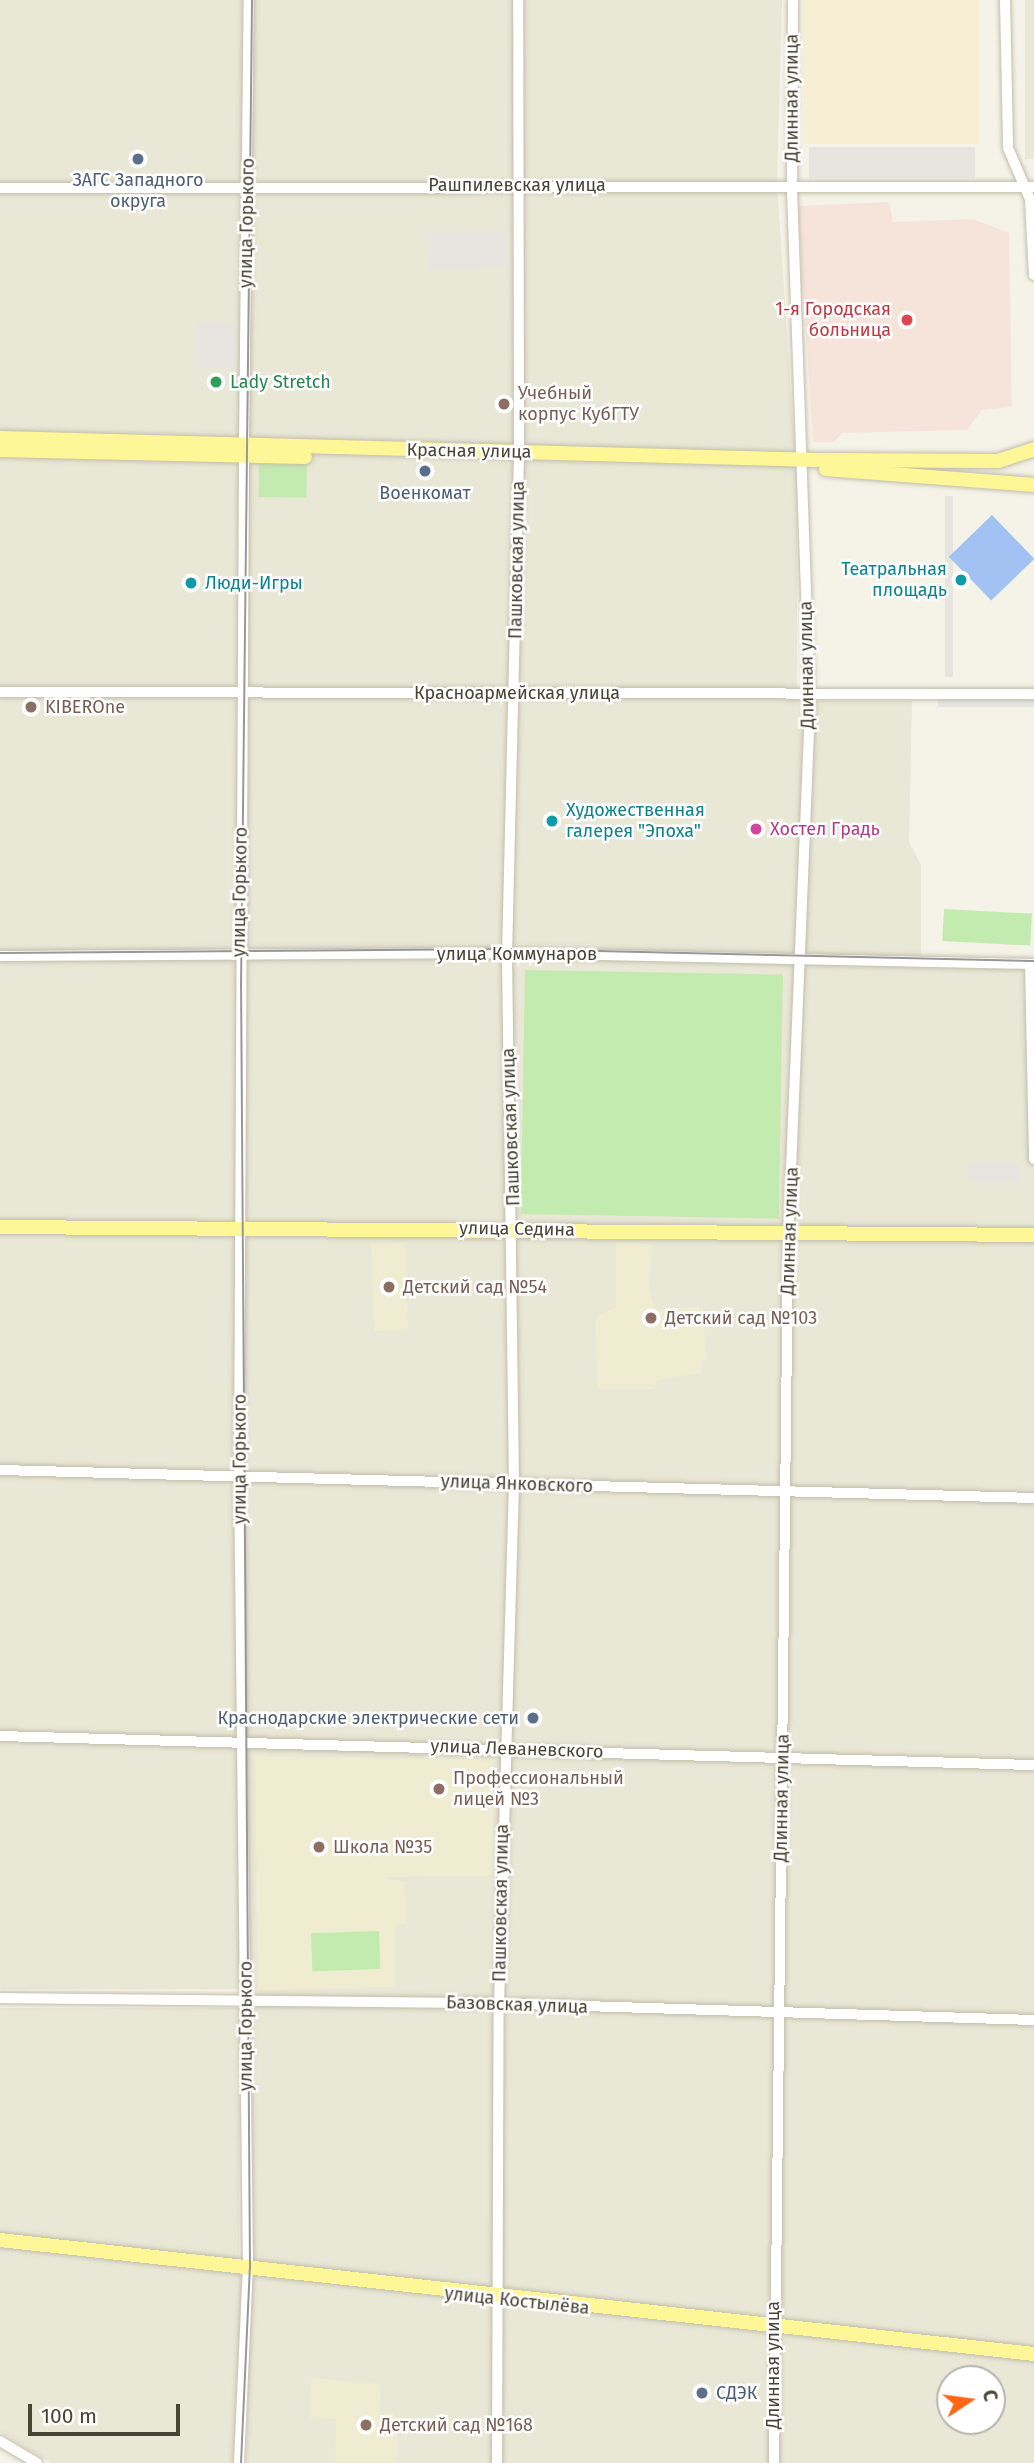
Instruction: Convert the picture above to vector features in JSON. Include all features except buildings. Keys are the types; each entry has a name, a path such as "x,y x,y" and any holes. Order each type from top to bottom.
{"main road":[{"name":"Красная улица","path":"0,439 244,450 804,464 998,461 1034,449"},
{"name":"Красная улица","path":"0,450 244,450"},
{"name":"Красная улица","path":"804,464 1034,485"},
{"name":"улица Седина","path":"0,1227 516,1228 1034,1235"},
{"name":"улица Костылёва","path":"0,2241 497,2299 1034,2354"}],"street":[{"name":"улица Горького","path":"239,2463 248,2268 239,1476 239,956 249,0"},
{"name":"Пашковская улица","path":"496,2463 499,2004 514,1484 516,1228 508,953 519,457 518,0"},
{"name":"Длинная улица","path":"774,2463 772,2327 783,1757 789,1233 803,960 808,694 804,464 792,189 793,0"},
{"path":"1005,0 1008,148 1030,187 1034,275"},
{"name":"Рашпилевская улица","path":"0,188 247,185 792,189 1030,187"},
{"path":"937,478 938,460"},
{"name":"Красноармейская улица","path":"0,692 1034,694"},
{"name":"улица Коммунаров","path":"0,956 508,953 1032,964"},
{"path":"1032,964 1034,1159"},
{"name":"улица Янковского","path":"0,1470 784,1494 1034,1498"},
{"name":"улица Леваневского","path":"0,1737 243,1740 1034,1765"},
{"name":"Базовская улица","path":"0,1998 499,2004 1034,2020"},
{"path":"0,2441 37,2463"}],"shaded area":[{"path":"0,0 782,0 777,183 797,484 797,701 912,701 909,842 921,865 921,967 1034,968 1034,2463 247,2463 254,1989 0,1989"},
{"path":"803,0 979,0 979,144 803,144"},
{"path":"1025,0 1034,0 1034,159 1025,159"},
{"path":"809,147 975,147 975,178 809,178"},
{"name":"1-я Городская больница","path":"889,202 893,222 973,219 1009,233 1012,407 982,410 967,430 842,433 834,442 813,442 798,206"},
{"path":"506,231 507,266 429,269 428,234"},
{"path":"196,322 236,322 236,367 196,367"},
{"path":"945,496 953,496 953,677 945,677"},
{"path":"938,700 1034,700 1034,707 938,707"},
{"path":"967,1163 1019,1163 1019,1181 967,1181"},
{"name":"Детский сад №103","path":"616,1242 652,1244 649,1286 655,1310 703,1306 707,1360 701,1361 701,1373 657,1380 654,1389 598,1389 595,1323 598,1315 616,1307"},
{"name":"Детский сад №54","path":"405,1243 408,1330 374,1331 371,1244"},
{"name":"Школа №35","path":"255,1756 494,1760 491,1876 383,1877 405,1882 406,1923 395,1925 395,1987 258,1990"},
{"path":"0,2008 239,2008 239,2261 0,2261"},
{"path":"0,2246 242,2274 233,2463 51,2463 0,2432"},
{"name":"Детский сад №168","path":"311,2378 381,2384 380,2412 394,2413 398,2432 397,2463 335,2463 336,2419 310,2418"}],"green space":[{"path":"259,464 307,465 306,498 258,497"},
{"path":"944,909 1032,914 1030,946 942,941"},
{"path":"525,970 783,975 779,1218 521,1214"},
{"path":"379,1931 380,1969 312,1971 311,1933"}],"water":[{"path":"992,515 1034,559 991,601 949,557"}],"tram line":[{"path":"241,2463 250,2268 241,988 252,0"},
{"path":"0,953 507,949 1034,961"}],"place":[{"name":"ЗАГС Западного округа","path":"138,159"},
{"name":"1-я Городская больница","path":"907,320"},
{"name":"Lady Stretch","path":"216,382"},
{"name":"Учебный корпус КубГТУ","path":"504,404"},
{"name":"Военкомат","path":"425,471"},
{"name":"Театральная площадь","path":"961,580"},
{"name":"Люди-Игры","path":"191,583"},
{"name":"KIBEROne","path":"31,707"},
{"name":"Художественная галерея \"Эпоха\"","path":"552,821"},
{"name":"Хостел Градь","path":"756,829"},
{"name":"Детский сад №54","path":"389,1287"},
{"name":"Детский сад №103","path":"651,1318"},
{"name":"Краснодарские электрические сети","path":"533,1718"},
{"name":"Профессиональный лицей №3","path":"439,1789"},
{"name":"Школа №35","path":"319,1847"},
{"name":"СДЭК","path":"702,2393"},
{"name":"Детский сад №168","path":"366,2425"}]}
